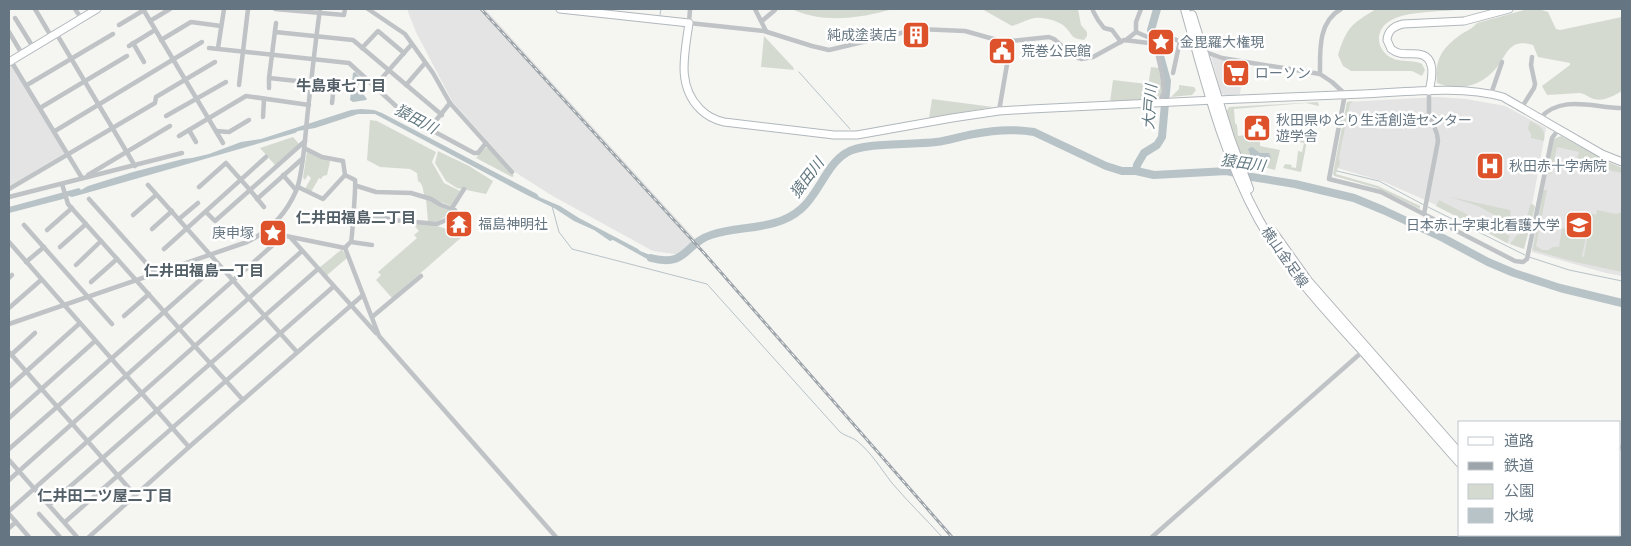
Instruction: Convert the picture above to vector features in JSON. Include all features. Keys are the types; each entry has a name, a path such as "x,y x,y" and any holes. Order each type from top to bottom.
{"main road":[{"name":"横山金足線","path":"1185,9 1237,166 1260,220 1291,269 1458,461"},
{"name":"横山金足線","path":"1190,9 1199,49"},
{"name":"横山金足線","path":"1242,180 1265,221 1308,281 1458,452"}],"street":[{"path":"35,9 72,59 135,166"},
{"path":"75,9 81,18"},
{"path":"82,178 27,85 10,61 97,9"},
{"path":"118,24 143,9 223,143"},
{"path":"150,20 170,9"},
{"path":"218,48 224,9"},
{"path":"239,85 248,9"},
{"path":"275,9 319,11 344,15 346,9"},
{"path":"368,9 405,34 411,45 433,73 450,103 512,172"},
{"path":"560,9 766,31 829,50 918,29 976,32 997,40 1011,41 1049,37 1054,39 1073,56 1086,60 1123,41 1136,32"},
{"path":"690,9 684,80 690,98 703,112 718,120 806,132 857,135 999,111 1429,91 1491,94 1502,98 1602,154 1622,162"},
{"path":"755,9 766,31"},
{"path":"1136,32 1136,22 1141,9"},
{"path":"1320,74 1319,55 1323,33 1328,19 1341,9"},
{"path":"1424,214 1438,141 1429,112 1429,91 1432,73 1429,60 1422,55 1405,55 1396,53 1391,49 1387,40 1391,30 1395,26 1403,24 1464,21 1509,9"},
{"path":"762,21 775,10"},
{"path":"9,324 247,242 258,237 274,224 286,209 297,188 304,148 319,11"},
{"path":"1093,11 1104,28 1112,30 1123,41 1149,43 1167,39 1180,41 1222,58 1320,74 1345,94"},
{"path":"15,18 33,47"},
{"path":"161,40 191,22 221,26"},
{"path":"269,88 276,22"},
{"path":"144,62 131,45 155,30"},
{"path":"362,48 378,31 404,53"},
{"path":"9,32 22,54"},
{"path":"275,32 353,40 442,115"},
{"path":"1136,32 1150,38 1153,42 1164,84 1163,102"},
{"path":"27,85 113,34"},
{"path":"999,111 1011,41"},
{"path":"1174,73 1180,41"},
{"path":"54,131 202,42"},
{"path":"374,87 411,45"},
{"path":"209,48 349,63 409,118 474,153 478,153 486,143"},
{"path":"40,108 127,56"},
{"path":"1522,108 1535,84 1531,65 1532,57"},
{"path":"9,189 155,103 156,97 215,62"},
{"path":"1491,94 1502,62"},
{"path":"406,85 425,63"},
{"path":"270,78 334,85 332,103"},
{"path":"166,116 226,82"},
{"path":"1345,94 1328,179 1381,192 1515,261 1523,262 1528,256 1552,138 1558,130"},
{"path":"179,136 246,96 309,105"},
{"path":"263,117 264,99"},
{"path":"429,129 450,103"},
{"path":"1540,118 1547,110 1561,104 1622,108"},
{"path":"216,131 229,132 249,120"},
{"path":"82,178 170,126"},
{"path":"189,130 196,142"},
{"path":"206,212 215,221 305,138"},
{"path":"304,148 322,157 343,161 345,175"},
{"path":"9,197 62,186 82,178 182,153"},
{"path":"164,249 266,157"},
{"path":"257,199 302,159"},
{"path":"199,187 226,163 264,207"},
{"path":"345,175 355,180 356,186 351,242 345,248"},
{"path":"283,176 297,188 323,199 345,175"},
{"path":"148,185 296,352"},
{"path":"62,186 66,200 72,208 243,400"},
{"path":"356,186 376,192 411,193 431,199 454,210"},
{"path":"353,212 394,220 437,224 446,220 454,213 464,189"},
{"path":"132,216 156,195"},
{"path":"89,198 155,273"},
{"path":"179,219 198,203"},
{"path":"47,230 72,208"},
{"path":"152,229 172,211"},
{"path":"60,246 86,224"},
{"path":"274,224 283,236 345,248"},
{"path":"24,225 112,324"},
{"path":"9,480 283,236"},
{"path":"290,237 556,537"},
{"path":"76,265 101,241"},
{"path":"9,242 189,447"},
{"path":"351,242 372,245"},
{"path":"26,262 44,247"},
{"path":"345,248 379,336"},
{"path":"29,537 9,513 34,488 302,251"},
{"path":"91,282 117,259"},
{"path":"9,449 218,264"},
{"path":"50,505 318,269"},
{"path":"372,317 421,276"},
{"path":"9,308 41,280"},
{"path":"64,522 334,287"},
{"path":"124,316 148,294"},
{"path":"89,537 296,352 363,295"},
{"path":"9,387 80,323"},
{"path":"35,333 10,354 135,495"},
{"path":"9,418 95,341"},
{"path":"1152,537 1362,352"},
{"path":"9,460 77,537"},
{"path":"39,514 60,537"},
{"path":"9,528 16,522"}],"shaded area":[{"path":"407,9 485,9 696,240 682,255 653,251 551,195 515,172 452,101 416,32"},
{"path":"1211,56 1220,60 1244,64 1240,94 1226,96 1221,93"},
{"path":"12,63 65,153 9,186 9,65"},
{"path":"1437,97 1466,99 1505,106 1546,128 1524,249 1507,243 1432,203 1382,181 1334,167 1347,102"},
{"name":"日本赤十字東北看護大学","path":"1561,136 1622,168 1622,276 1532,252 1554,139"}],"green space":[{"path":"792,9 893,9 855,17 829,18 816,17"},
{"path":"982,9 1078,9 1081,25 1087,32 1087,36 1084,40 1076,38 1063,25 1042,18 1032,19 1012,26"},
{"path":"1376,9 1460,9 1424,12 1399,17 1388,22 1382,29 1379,43 1385,53 1389,57 1422,64 1425,70 1422,76 1412,71 1351,71 1343,66 1338,55 1344,38 1356,22"},
{"path":"1528,9 1539,9 1548,12 1556,29 1560,30 1622,17 1622,91 1599,100 1580,93 1547,95 1542,86 1570,65 1570,63 1538,57 1533,45 1523,43 1510,48 1491,74 1477,83 1454,87 1437,83 1438,61 1448,45 1460,35 1477,23"},
{"path":"764,36 793,67 794,70 761,67"},
{"path":"1151,67 1159,68 1162,92 1158,98 1146,99"},
{"path":"1113,80 1147,84 1144,100 1110,102"},
{"path":"1179,85 1194,87 1196,90 1192,95 1171,97 1179,89"},
{"path":"932,99 993,107 929,118"},
{"path":"1353,101 1350,104 1339,157 1339,167 1336,174 1378,186 1420,206 1420,209 1377,188 1334,176 1347,102"},
{"path":"1318,102 1319,106 1306,103 1234,109 1238,136 1247,135 1246,120 1259,119 1260,125 1248,125 1249,133 1260,132 1260,146 1280,150 1275,170 1244,164 1226,112 1229,107"},
{"path":"370,120 377,121 436,152 432,162 444,183 460,191 451,206 424,195 417,173 410,169 380,167 367,160"},
{"path":"1530,121 1542,128 1544,141 1531,138 1528,129"},
{"path":"1561,136 1622,168 1622,173 1576,163 1579,152 1557,147 1551,174 1546,173 1554,139"},
{"path":"293,137 299,144 275,165 260,148"},
{"path":"1286,137 1307,141 1301,172 1283,168 1285,164 1296,168 1298,151 1302,152 1304,143 1286,139"},
{"path":"485,148 489,148 514,176 512,177 476,158"},
{"path":"307,151 330,162 327,175 321,179 319,178 311,192 305,189 311,178 308,175 305,180 303,178"},
{"path":"438,151 469,166 493,181 486,194 457,188 446,181 435,163"},
{"path":"1543,190 1547,190 1536,246 1542,250 1559,247 1562,228 1587,232 1582,256 1584,257 1591,213 1596,215 1597,210 1616,214 1622,212 1622,272 1575,262 1533,250"},
{"path":"1450,197 1510,210 1511,218 1522,223 1520,230 1515,230 1516,227 1478,206"},
{"path":"426,199 451,210 451,213 437,222 428,221"},
{"path":"1439,200 1472,217 1469,223 1436,206"},
{"path":"1533,204 1535,207 1524,249 1510,244 1517,235 1523,233 1530,205"},
{"path":"1476,219 1510,236 1507,243 1473,225"},
{"path":"412,223 438,227 463,236 392,298 376,280 381,275 378,272 417,238 414,235 419,231"},
{"path":"342,249 347,258 326,276 319,268"}],"water":[{"path":"355,72 363,80 357,86 366,100 353,102 350,100 353,73"},
{"path":"361,109 382,113 537,194 539,197 560,206 640,251 666,259 649,260 613,240 610,241 554,208 375,114 358,114 90,192 9,213 9,207 79,188 81,190 133,172 209,154 241,142 261,139 351,110"},
{"path":"1252,147 1260,153 1269,153 1271,158 1267,161 1252,159 1248,149"}],"waterway":[{"path":"660,15 661,9"},
{"name":"大戸川","path":"1136,171 1137,165 1144,153 1157,145 1162,137 1167,81 1151,30 1157,9"},
{"path":"799,72 850,129"},
{"name":"猿田川","path":"651,258 672,260 711,235 769,224 791,216 801,209 813,196 839,158 854,149 876,145 927,143 989,132 1019,130 1034,132 1106,166 1122,171 1136,171 1154,175 1227,171 1354,198 1443,238 1488,262 1514,273 1560,288 1622,303"},
{"path":"1337,171 1379,181 1424,205"},
{"path":"552,206 559,232 572,249 707,284 840,432 855,440 867,450 898,490 942,537"},
{"path":"1428,207 1525,255"},
{"path":"1529,257 1569,270 1622,281"},
{"path":"1621,445 1622,440"}],"railway":[{"path":"481,9 704,253 952,537"}],"place":[{"name":"純成塗装店","path":"916,35"},
{"name":"金毘羅大権現","path":"1161,42"},
{"name":"荒巻公民館","path":"1002,51"},
{"name":"ローソン","path":"1236,73"},
{"name":"秋田県ゆとり生活創造センター 遊学舎","path":"1257,128"},
{"name":"秋田赤十字病院","path":"1490,166"},
{"name":"福島神明社","path":"459,224"},
{"name":"日本赤十字東北看護大学","path":"1579,225"},
{"name":"庚申塚","path":"273,233"}],"district":[{"name":"牛島東七丁目","path":"341,86"},
{"name":"仁井田福島二丁目","path":"356,218"},
{"name":"仁井田福島一丁目","path":"204,271"},
{"name":"仁井田二ツ屋二丁目","path":"105,496"}]}
